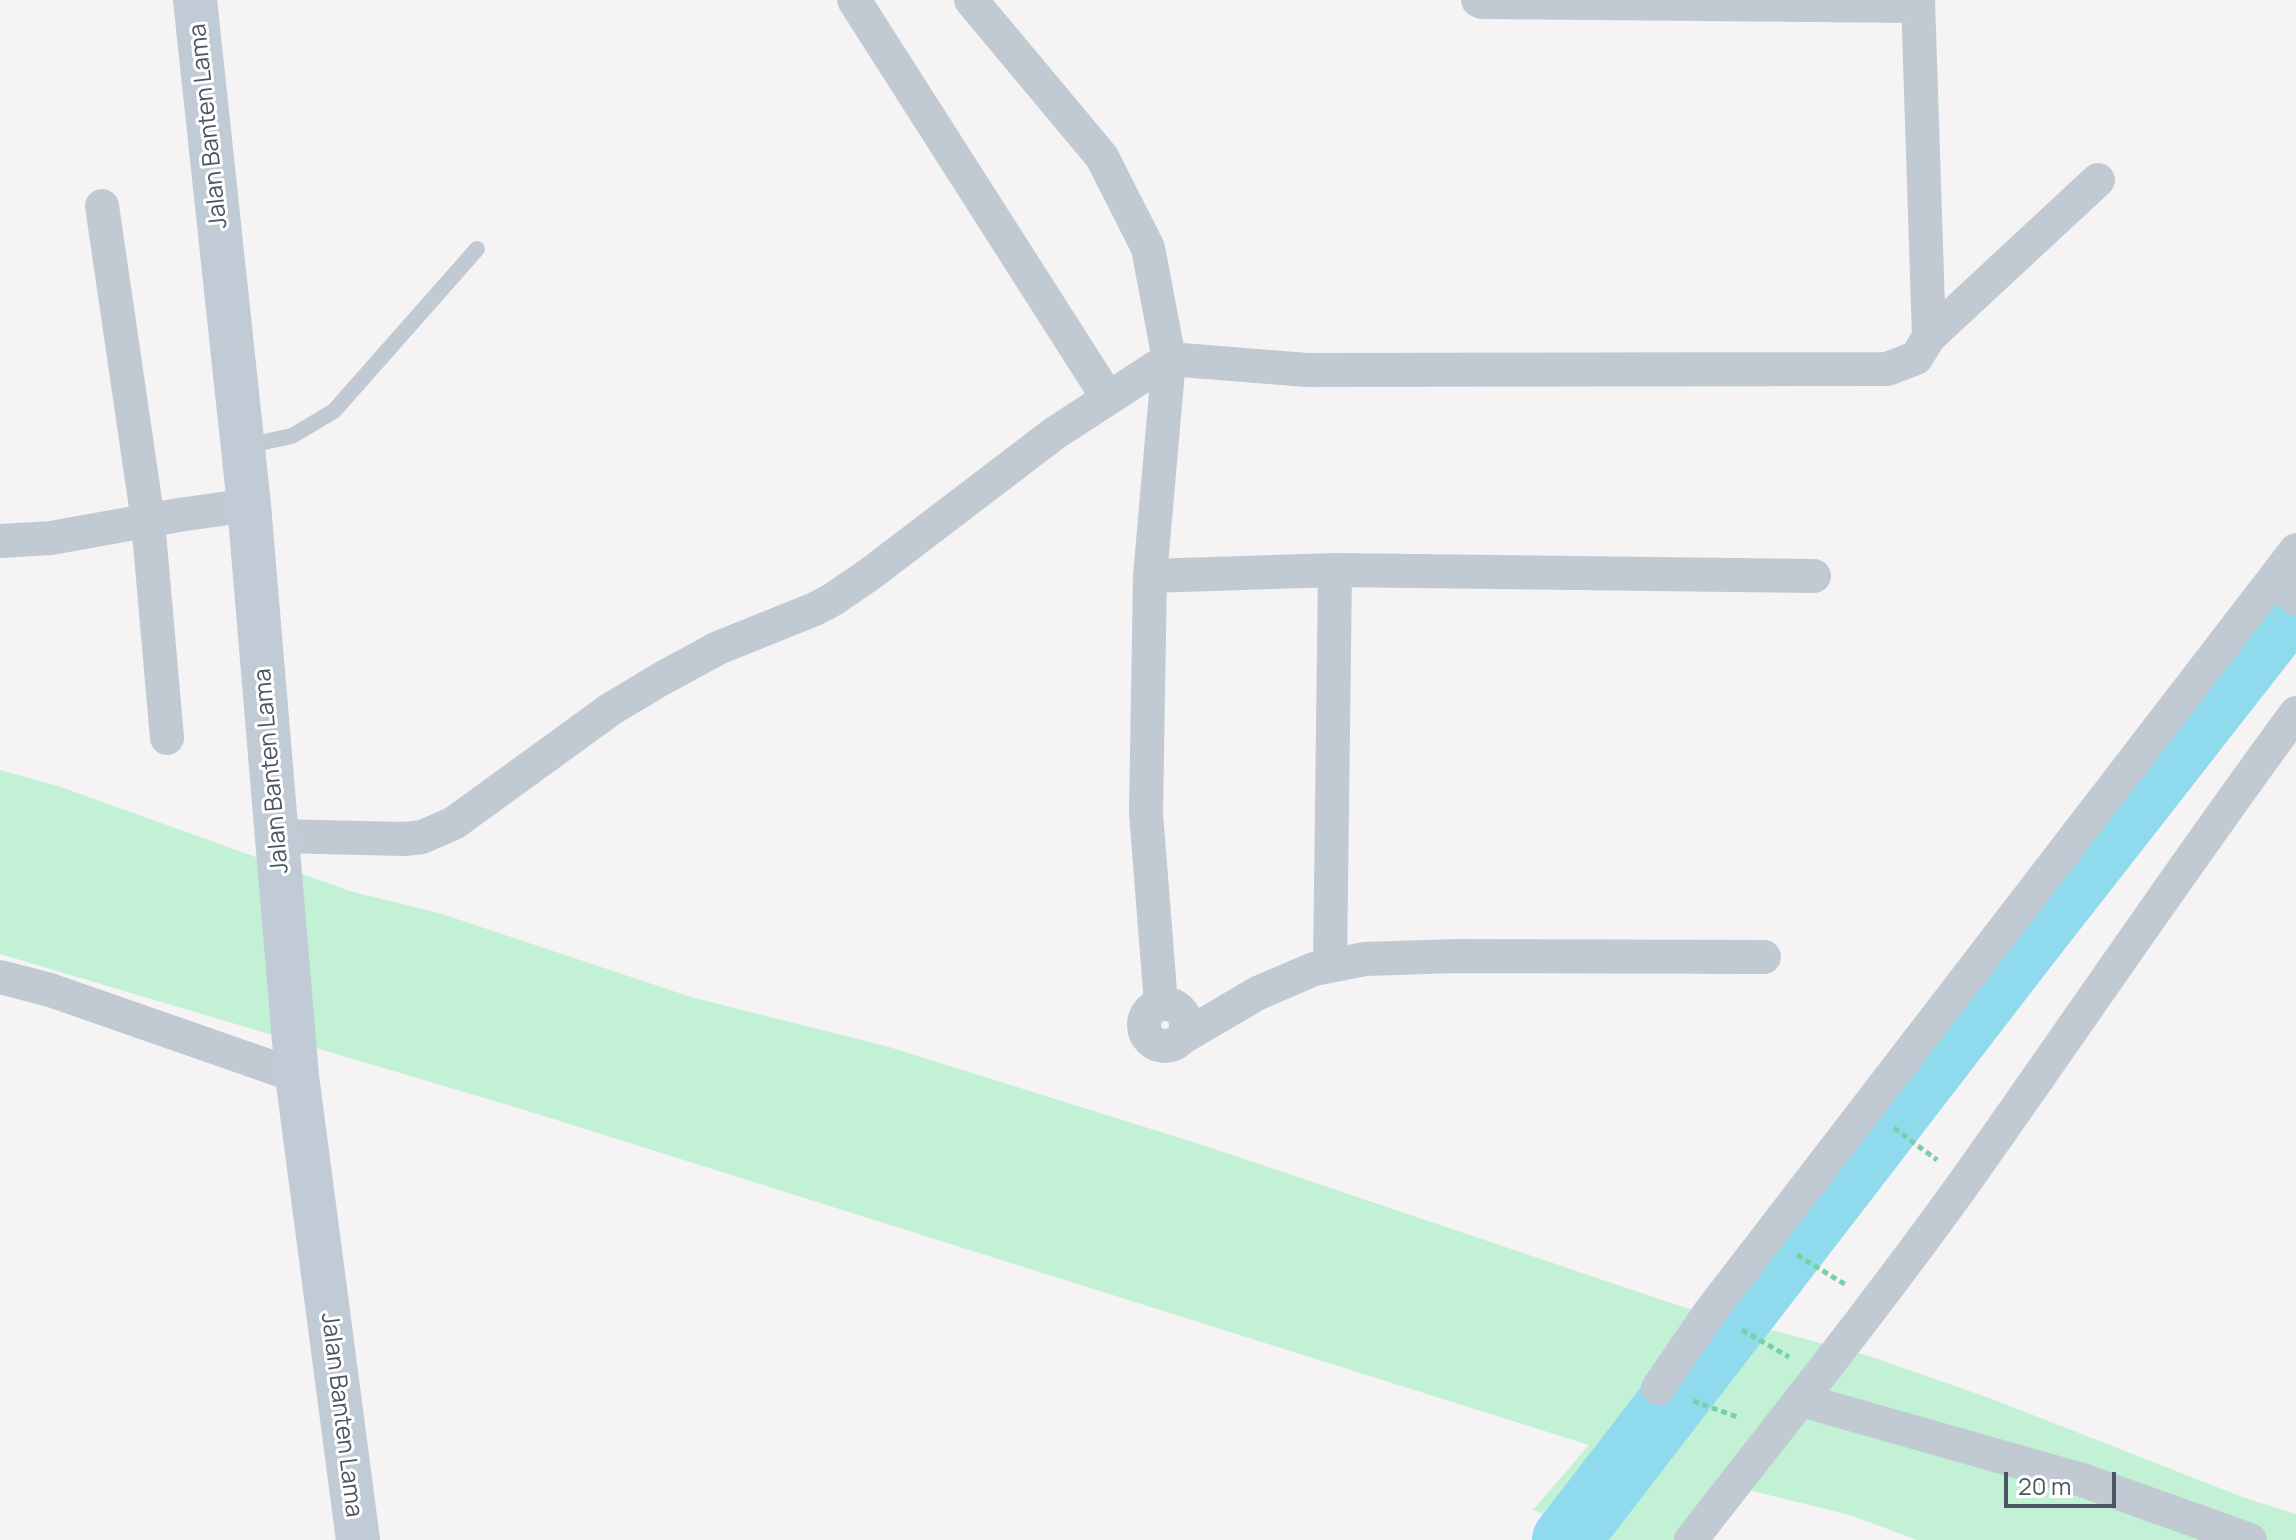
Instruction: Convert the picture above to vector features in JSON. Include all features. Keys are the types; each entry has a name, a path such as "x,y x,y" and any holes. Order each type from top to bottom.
{"main road":[{"name":"Jalan Banten Lama","path":"195,0 249,505 297,1076 358,1540"}],"street":[{"path":"854,0 1108,398"},
{"path":"971,0 1102,157 1148,248 1169,359 1150,576 1146,813 1161,1004 1173,1005 1180,1011 1185,1019 1183,1037 1258,993 1314,969 1365,959 1456,956 1764,957"},
{"path":"1478,0 1918,3 1929,337"},
{"path":"277,836 405,839 422,837 454,823 611,709 661,679 718,648 832,600 1055,433 1169,359 1307,370 1887,369 1916,358 1929,337 2098,180"},
{"path":"102,206 148,521 167,738"},
{"path":"0,541 51,538 249,505"},
{"path":"1672,1393 1710,1312 2286,590 2296,550"},
{"path":"1150,576 1335,570 1814,576"},
{"path":"1330,966 1335,570"},
{"path":"1691,1540 1966,1181 2230,802 2296,713"},
{"path":"0,977 50,990 297,1076"},
{"path":"1801,1400 2079,1479 2250,1540"}],"lane":[{"path":"243,446 292,436 334,411 477,249"}],"path":[{"path":"1893,1127 1938,1162"},
{"path":"1796,1254 1854,1290"},
{"path":"1739,1328 1798,1362"},
{"path":"1672,1393 1742,1419"}],"green space":[{"path":"0,770 61,787 353,892 442,914 691,997 889,1047 1212,1148 1680,1306 1866,1355 1992,1399 2245,1498 2296,1514 2296,1540 1917,1540 1850,1515 1740,1488 1705,1540 1610,1540 1533,1510 1589,1445 528,1111 0,954"}],"waterway":[{"path":"1566,1540 2296,598"}]}
